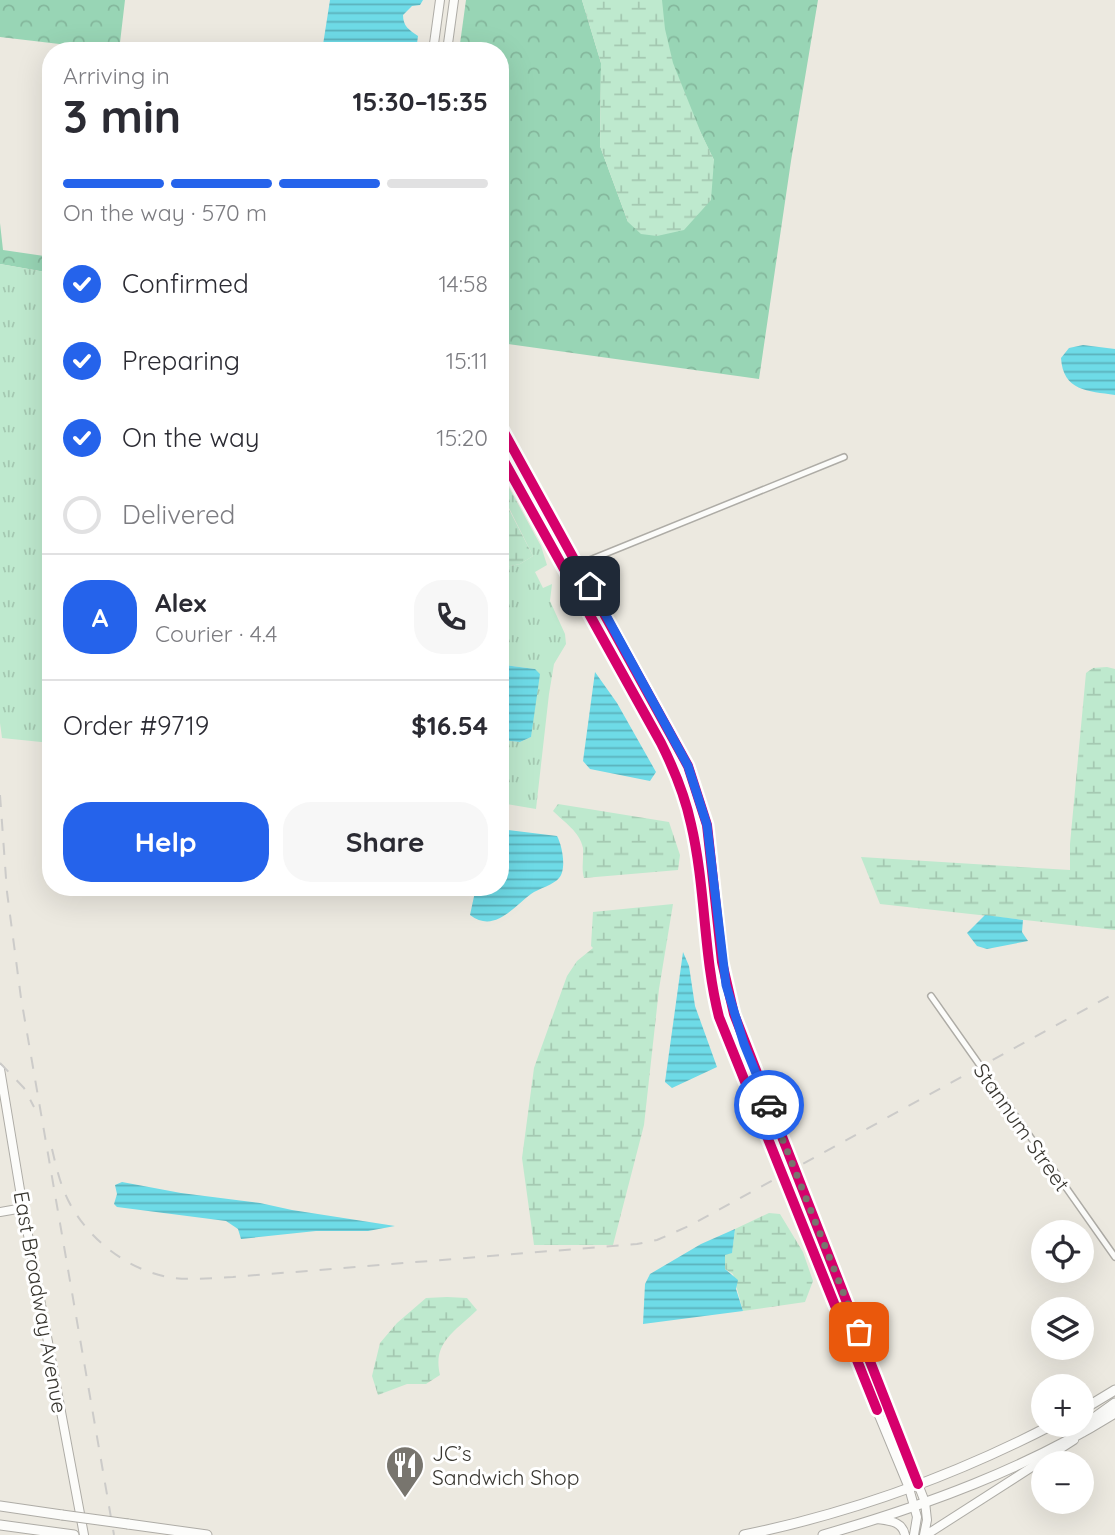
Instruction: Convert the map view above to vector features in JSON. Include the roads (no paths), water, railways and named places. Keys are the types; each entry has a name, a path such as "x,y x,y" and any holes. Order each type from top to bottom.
{"main road":[{"path":"1094,1403 1115,1390"},
{"path":"1094,1418 1115,1403"},
{"path":"1094,1426 1115,1413"},
{"path":"744,1535 815,1518 914,1486 1031,1436"},
{"path":"824,1535 920,1504 1075,1437"},
{"path":"0,1506 207,1535"},
{"path":"0,1525 70,1534"}],"street":[{"path":"434,42 440,0"},
{"path":"448,42 454,0"},
{"path":"509,441 688,766 707,825 722,962 734,1014 850,1309 927,1520 925,1535"},
{"path":"565,569 844,457"},
{"path":"509,470 674,769 692,827 708,963 719,1017 837,1314 914,1486"},
{"path":"699,883 713,881"},
{"name":"Stannum Street","path":"931,996 1115,1257"},
{"name":"East Broadway Avenue","path":"0,1069 84,1535"},
{"path":"0,1212 23,1208"},
{"path":"837,1314 850,1309"},
{"path":"925,1535 1077,1437"},
{"path":"914,1535 920,1504"},
{"path":"877,1519 894,1521 901,1525 905,1535"}],"water":[{"path":"330,0 423,0 420,5 412,6 403,15 407,27 418,36 417,42 323,42"},
{"path":"1083,345 1115,349 1115,395 1087,390 1066,377 1061,358 1069,348"},
{"path":"509,666 535,669 540,674 531,737 520,742 509,741"},
{"path":"595,672 617,703 656,772 650,781 590,769 583,761"},
{"path":"509,830 557,836 562,851 563,869 557,880 531,894 496,920 479,920 470,915 474,896 509,896"},
{"path":"985,915 1023,920 1022,932 1028,941 987,949 977,946 967,933"},
{"path":"683,952 689,966 695,1006 717,1067 672,1088 665,1082"},
{"path":"122,1182 395,1226 368,1231 316,1231 241,1239 238,1229 226,1221 117,1207 114,1204 117,1194 115,1185"},
{"path":"735,1229 732,1253 725,1255 725,1269 738,1280 736,1289 743,1311 643,1324 645,1284 650,1274 701,1244"}],"railway":[{"path":"0,795 7,892 21,998 114,1535"},
{"path":"52,1149 65,1194 76,1215 99,1241 112,1252 142,1269 174,1278 233,1277 637,1244 657,1240 691,1225 1115,993"},
{"path":"0,1063 24,1088 34,1107"}],"place":[{"name":"JC’s Sandwich Shop","path":"405,1499"}]}
